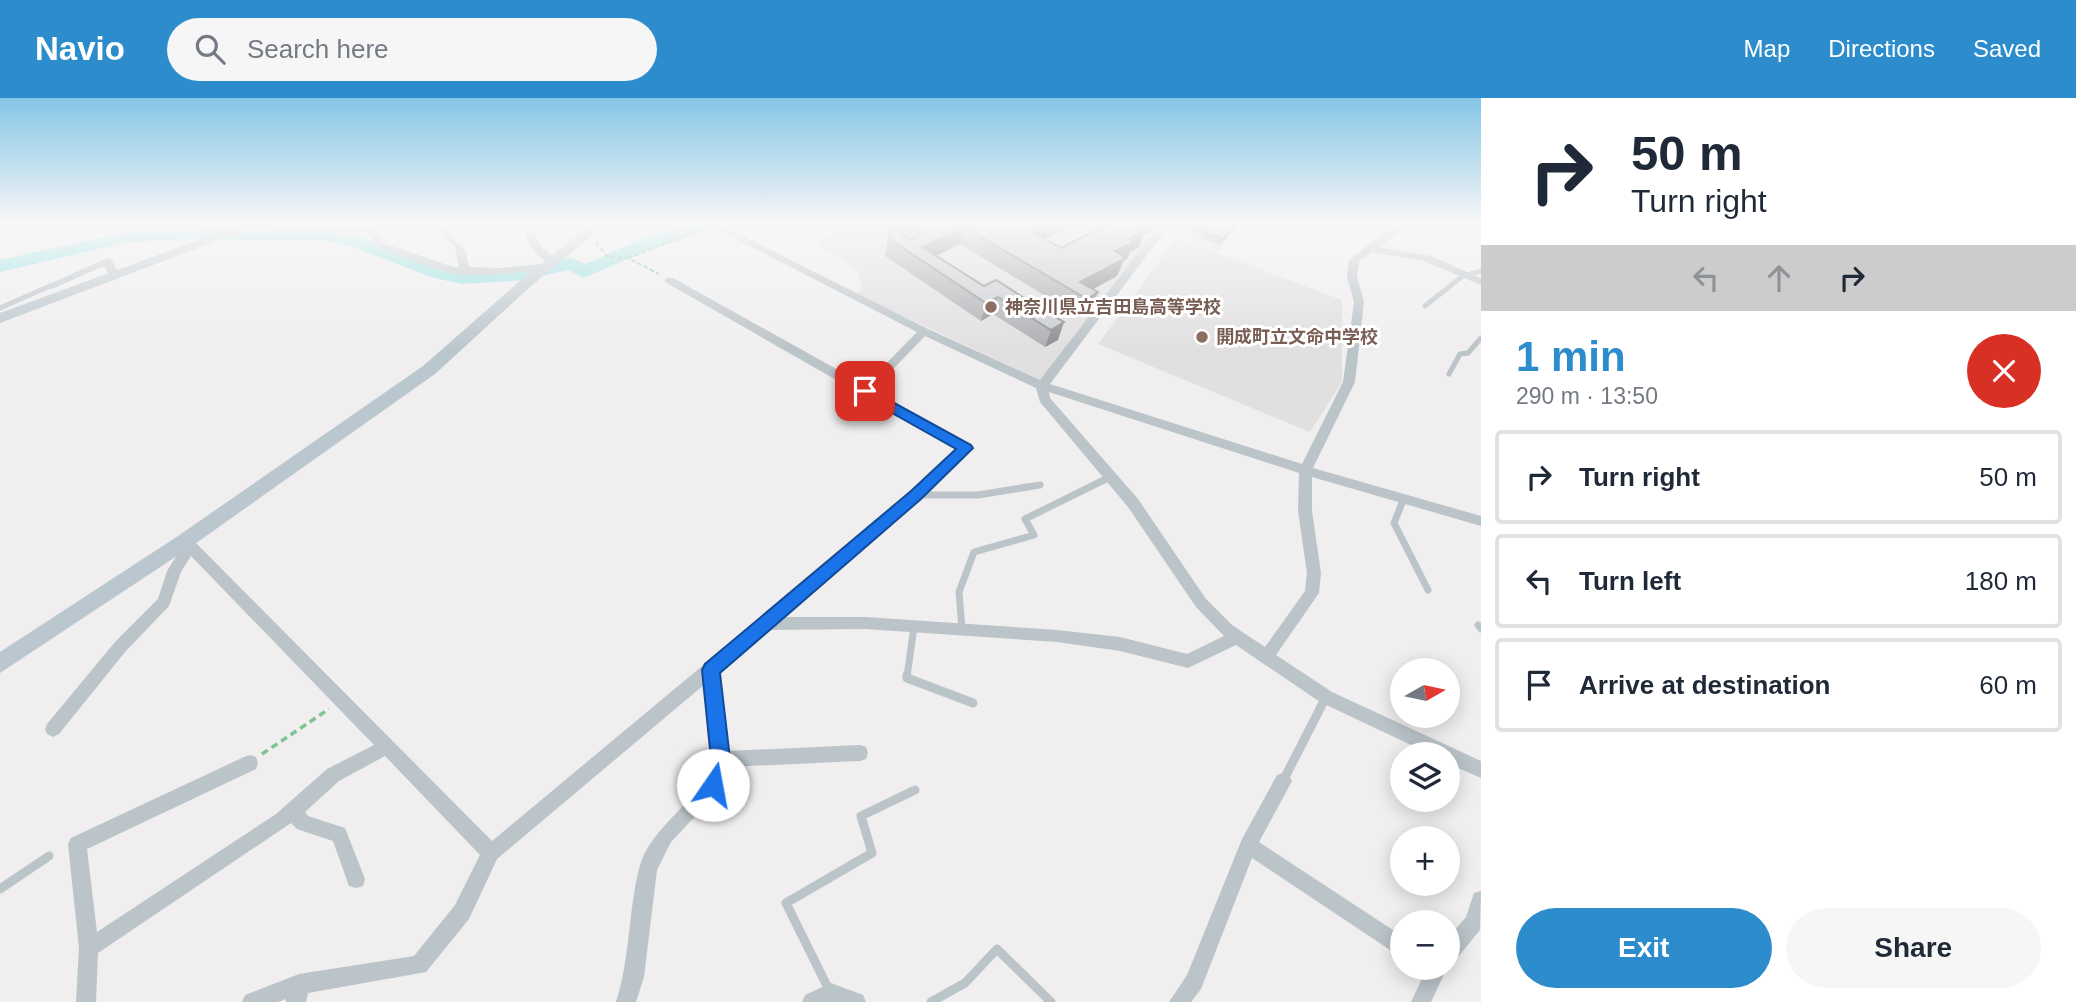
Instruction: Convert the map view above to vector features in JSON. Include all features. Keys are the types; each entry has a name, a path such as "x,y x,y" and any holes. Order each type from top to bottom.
{"main road":[{"path":"0,318 145,265"}],"street":[{"path":"50,286 97,265"},
{"path":"109,265 115,276"},
{"path":"438,265 465,271 502,271 538,265"},
{"path":"464,265 465,271"},
{"path":"0,664 187,543 429,370 548,265"},
{"path":"794,265 924,331 1042,386 1305,470 1481,520"},
{"path":"1134,265 1042,386 1044,399 1133,503 1200,603 1237,636 1326,697 1481,770"},
{"path":"1267,656 1312,593 1314,573 1305,511 1305,470 1349,382 1359,302 1352,278 1353,265"},
{"path":"1443,265 1481,282"},
{"path":"252,1002 419,965 462,912 491,853 711,670 916,495 966,448 669,280"},
{"path":"865,391 924,331"},
{"path":"187,543 491,853"},
{"path":"53,729 120,647 164,602 187,543"},
{"path":"763,624 865,623 962,629 1004,635 1057,636 1119,644 1188,660 1237,636"},
{"path":"626,1002 634,977 648,867 665,836 713,785 721,759 711,670"},
{"path":"89,948 292,811 332,775 386,747"},
{"path":"721,759 860,753"},
{"path":"86,1002 89,948 76,844 250,763"},
{"path":"1179,1002 1194,982 1248,845 1283,781"},
{"path":"292,811 303,823 339,834 356,879"},
{"path":"1248,845 1390,940"},
{"path":"1460,939 1473,923 1481,900"},
{"path":"1421,1002 1431,980"},
{"path":"812,1002 831,993 856,1002"}],"lane":[{"path":"1425,306 1466,275 1481,271"},
{"path":"0,308 50,286"},
{"path":"1449,374 1460,354 1468,353 1481,338"},
{"path":"962,629 959,592 974,552 1034,534 1025,519 1110,477"},
{"path":"916,495 962,498 1040,485"},
{"path":"1404,498 1394,523 1427,590"},
{"path":"914,627 907,678 973,703"},
{"path":"1283,781 1326,697"},
{"path":"831,993 786,903 872,853 861,816 915,790"},
{"path":"0,889 49,856"},
{"path":"931,1002 965,984 997,949 1051,1002"}],"path":[{"path":"640,265 669,280"},
{"path":"250,763 340,701"}],"shaded area":[{"path":"849,265 1131,265 1047,379 1040,380 856,294 862,289 858,271"},
{"path":"1157,265 1249,265 1342,300 1342,382 1310,432 1098,344"}],"building":[{"path":"929,265 951,265 984,286 996,280 1032,303 1037,300 1052,309 1047,312 1064,322 1051,330 998,297 986,303"},
{"path":"1029,265 1112,265 1080,282 1098,292 1087,299"}],"waterway":[{"path":"417,265 461,278 526,274 562,265"},
{"path":"574,265 583,272 599,265"}],"place":[{"name":"神奈川県立吉田島高等学校","path":"991,307"},
{"name":"開成町立文命中学校","path":"1202,337"}],"route":[{"path":"713,785 721,759 711,670 916,495 966,448 865,391"}]}
